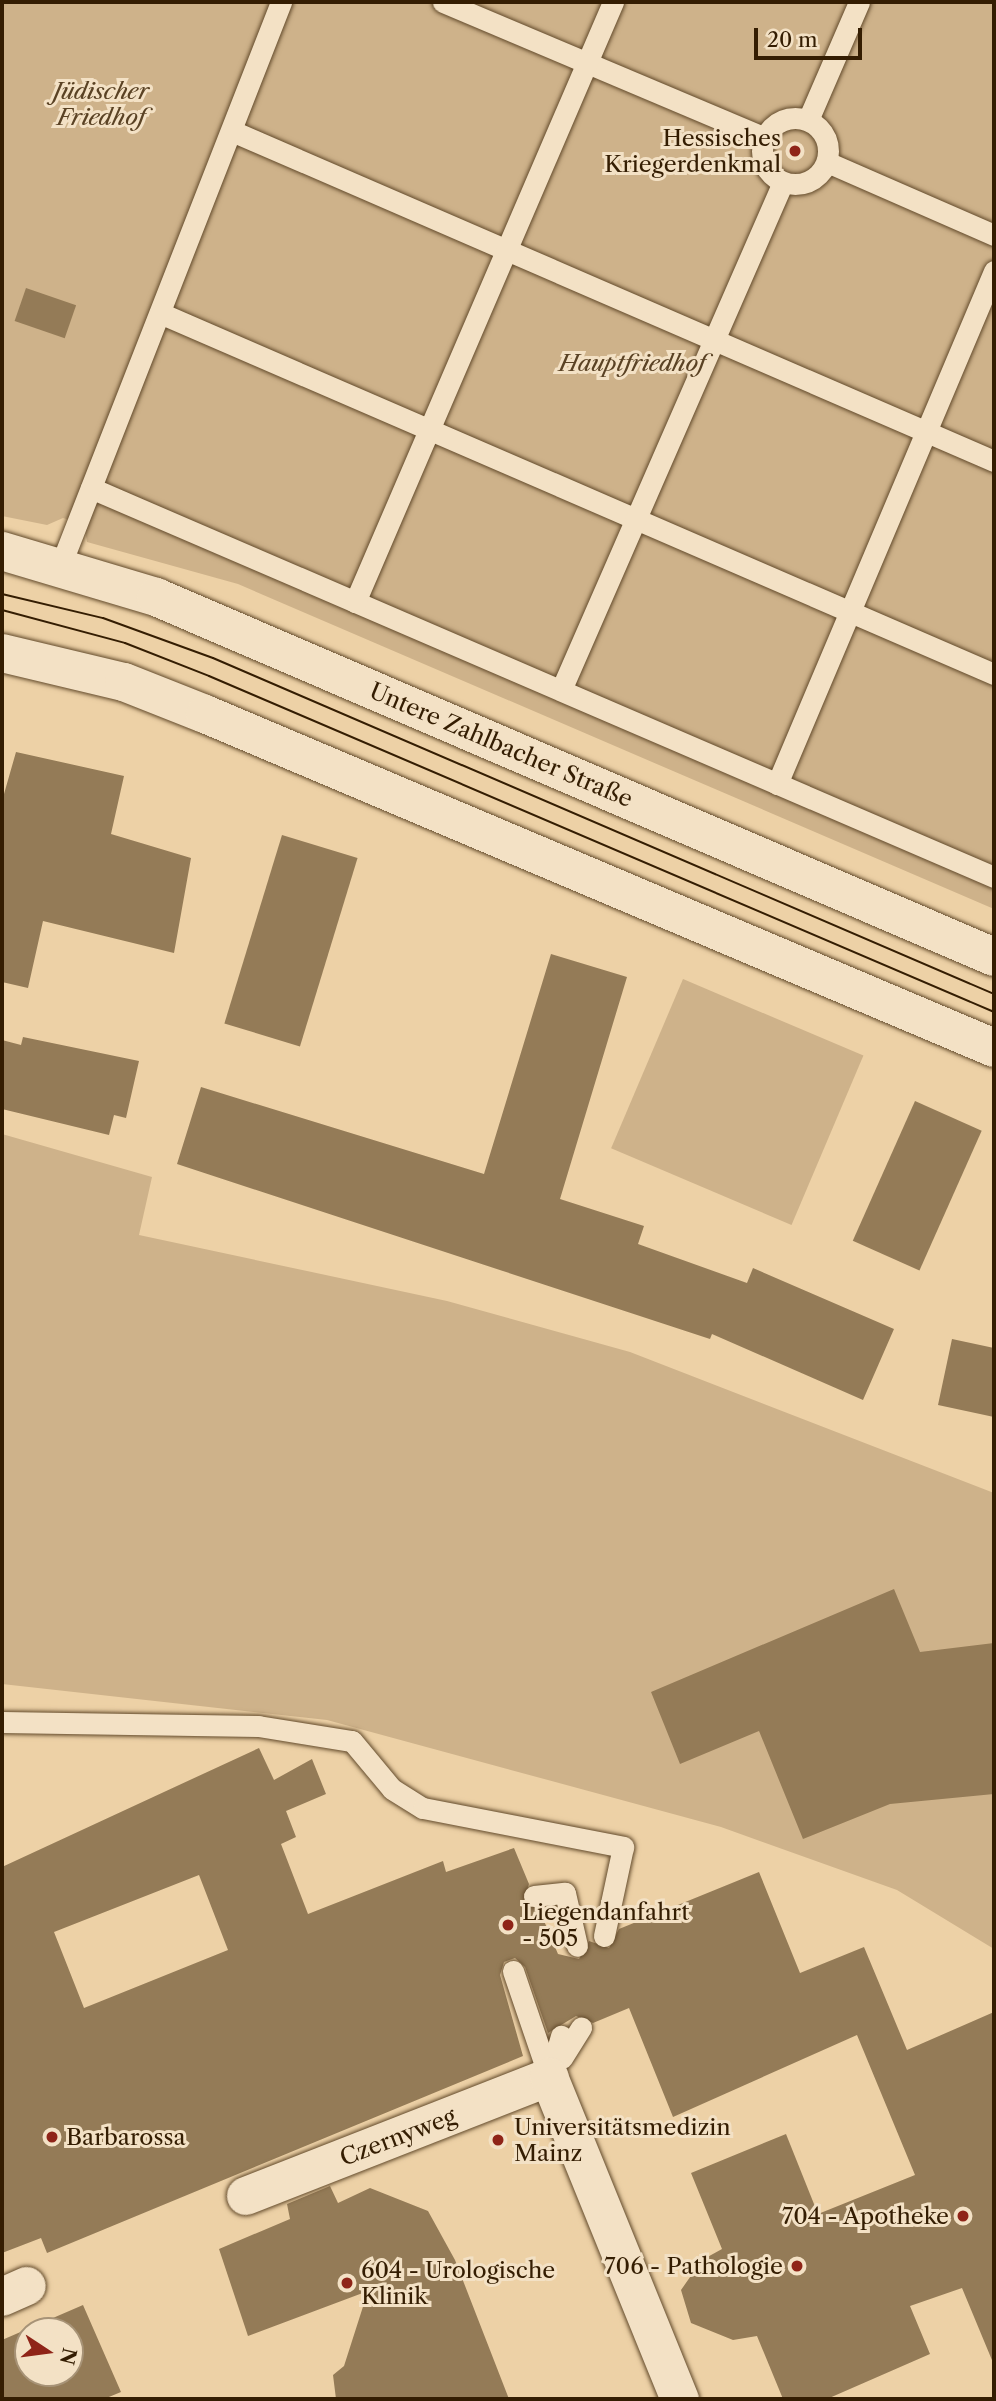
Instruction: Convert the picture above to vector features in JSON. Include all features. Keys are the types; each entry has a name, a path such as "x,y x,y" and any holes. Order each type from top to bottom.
{"street":[{"name":"Untere Zahlbacher Straße","path":"2,551 61,564 156,597 994,957"},
{"path":"2,653 124,682 205,714 994,1048"},
{"path":"549,2077 680,2399"},
{"name":"Czernyweg","path":"246,2196 549,2077"}],"lane":[{"path":"61,564 281,2"},
{"path":"443,2 765,138"},
{"path":"355,602 509,251 613,2"},
{"path":"808,120 859,2"},
{"path":"788,119 808,120 823,133 827,162 814,178 783,182 763,158 765,138 788,119"},
{"path":"232,131 994,461"},
{"path":"827,162 994,236"},
{"path":"561,690 783,182"},
{"path":"777,783 994,271"},
{"path":"160,313 634,523 994,674"},
{"path":"91,488 994,877"},
{"path":"2,1722 258,1726 352,1741 392,1789 423,1808 623,1847 604,1936"},
{"path":"534,1896 565,1893 574,1910 577,1946"},
{"path":"513,1971 549,2077"},
{"path":"549,2077 581,2028"},
{"path":"549,2077 561,2036"}],"green space":[{"name":"Hauptfriedhof","path":"2,2 994,2 994,909 238,584 87,542 84,524 63,518 47,525 2,516"},
{"path":"683,979 863,1056 792,1225 611,1148"},
{"path":"2,1134 152,1177 139,1235 447,1301 630,1352 994,1493 994,1949 897,1890 721,1827 327,1720 2,1684"}],"building":[{"path":"26,288 76,305 65,338 15,321"},
{"path":"16,752 124,776 111,834 191,858 174,953 43,921 28,988 2,982 2,801"},
{"path":"282,835 358,858 300,1046 224,1023"},
{"path":"551,954 627,977 560,1199 644,1226 638,1244 747,1283 753,1268 894,1329 863,1400 712,1334 710,1339 177,1164 201,1087 484,1174"},
{"path":"23,1037 139,1061 126,1118 114,1115 109,1135 2,1109 2,1040 21,1045"},
{"path":"915,1101 982,1131 919,1270 853,1241"},
{"path":"952,1339 994,1348 994,1417 938,1405"},
{"path":"894,1589 920,1652 994,1643 994,1794 890,1804 803,1839 759,1731 680,1764 651,1692"},
{"path":"259,1748 274,1780 312,1759 326,1794 286,1811 296,1837 281,1844 308,1914 443,1861 446,1872 514,1848 529,1884 523,1903 539,1909 558,1954 579,1959 589,1941 609,1948 619,1929 759,1872 800,1973 864,1947 907,2050 994,2012 994,2365 962,2288 910,2306 930,2354 827,2399 783,2399 757,2336 733,2340 691,2323 681,2290 702,2260 722,2249 691,2173 786,2134 818,2214 915,2175 857,2035 673,2117 629,2008 593,2023 576,2016 548,2033 525,1967 515,1958 504,1962 500,1975 523,2056 47,2253 41,2238 2,2253 2,1867","holes":["199,1875 228,1950 84,2008 54,1932"]},
{"name":"604 - Urologische Klinik","path":"330,2186 338,2203 370,2188 428,2211 455,2260 509,2399 336,2399 333,2375 344,2366 368,2291 248,2336 219,2249 290,2219 287,2204"},
{"path":"83,2305 121,2392 104,2399 2,2399 2,2340 14,2335 14,2387 84,2387 84,2317 55,2317"}],"tram line":[{"path":"2,594 103,618 213,658 994,994"},
{"path":"2,610 125,643 209,676 994,1012"}],"place":[{"name":"Hessisches Kriegerdenkmal","path":"795,151"},
{"name":"Liegendanfahrt - 505","path":"508,1925"},
{"name":"Barbarossa","path":"52,2137"},
{"name":"Universitätsmedizin Mainz","path":"498,2140"},
{"name":"704 - Apotheke","path":"963,2216"},
{"name":"706 - Pathologie","path":"797,2266"},
{"name":"604 - Urologische Klinik","path":"347,2283"}],"park label":[{"name":"Jüdischer Friedhof","path":"101,104"}]}
